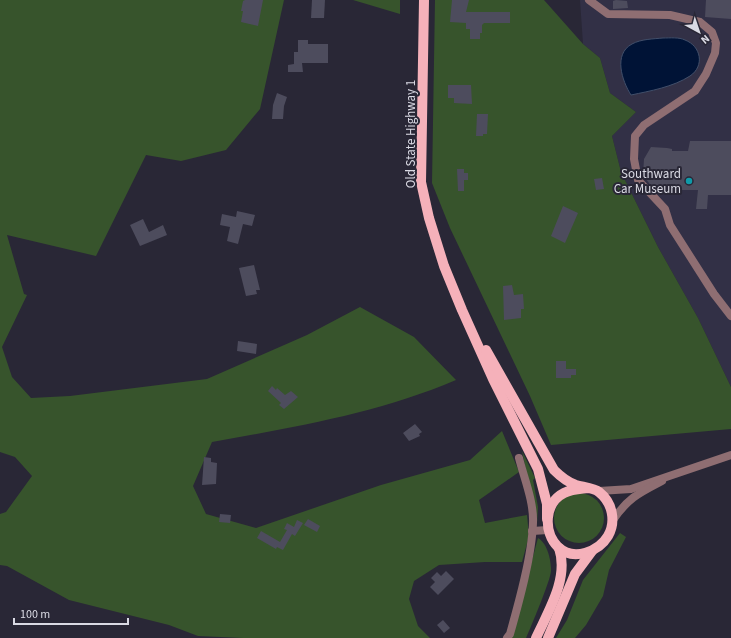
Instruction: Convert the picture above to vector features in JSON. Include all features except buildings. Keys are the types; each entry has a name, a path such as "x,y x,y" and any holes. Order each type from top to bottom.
{"main road":[{"name":"Old State Highway 1","path":"424,0 421,182 429,218 444,266 462,310 493,379 538,469 547,504 548,525"},
{"name":"Old State Highway 1","path":"462,310 509,388 554,470 563,479 588,488"},
{"path":"536,638 561,578 562,557 548,525 555,501 563,494 573,489 588,488 599,491 606,499 611,509 613,520 612,529 606,538 592,551 576,574 548,638"},
{"path":"559,548 571,554 582,554 592,551"}],"street":[{"path":"589,0 608,14 670,15 700,22 712,32 716,43 715,53 706,74 695,91 644,125 635,136 634,159 638,180 665,210 670,225 714,294 731,316"},
{"path":"599,491 631,488 684,469 731,455"},
{"path":"507,638 513,621 532,531 533,512 519,458"},
{"path":"613,520 624,504 633,496 684,469"},
{"path":"532,531 548,525"}],"shaded area":[{"name":"Southward Car Museum","path":"580,0 731,0 731,387 698,318 658,247 621,172 612,136 636,112 610,93 600,58 583,44"}],"green space":[{"path":"0,0 284,0 260,109 226,150 181,161 146,155 96,256 7,235 24,294 27,295 2,347 12,377 31,398 70,396 207,379 307,335 360,307 414,337 456,380 397,402 336,418 212,442 193,486 206,514 256,528 381,485 470,460 502,431 519,472 479,500 485,523 527,515 529,536 522,562 485,562 439,565 414,581 409,599 418,626 430,638 243,638 198,636 169,625 69,600 7,566 0,565 0,514 6,512 32,476 15,457 0,452"},
{"path":"353,0 400,0 400,14"},
{"path":"435,0 544,0 583,44 600,58 610,93 636,112 612,136 621,172 658,247 698,318 731,387 731,429 551,445 530,396 450,228 432,183"},
{"path":"522,451 535,478 533,480 538,507 537,523"},
{"path":"579,493 589,495 597,500 602,508 604,518 602,528 597,536 589,541 579,543 569,541 561,536 556,528 554,518 556,508 561,500 569,495"},
{"path":"620,533 626,537 609,570 603,596 586,625 575,638 556,638 567,620 583,580"},
{"path":"538,538 547,548 550,558 551,571 548,584 526,638 511,638"}],"water":[{"path":"663,38 680,38 695,47 699,56 698,67 690,76 676,83 631,95 622,75 621,68 621,61 626,48 639,41"}],"place":[{"name":"Southward Car Museum","path":"689,181"}]}
